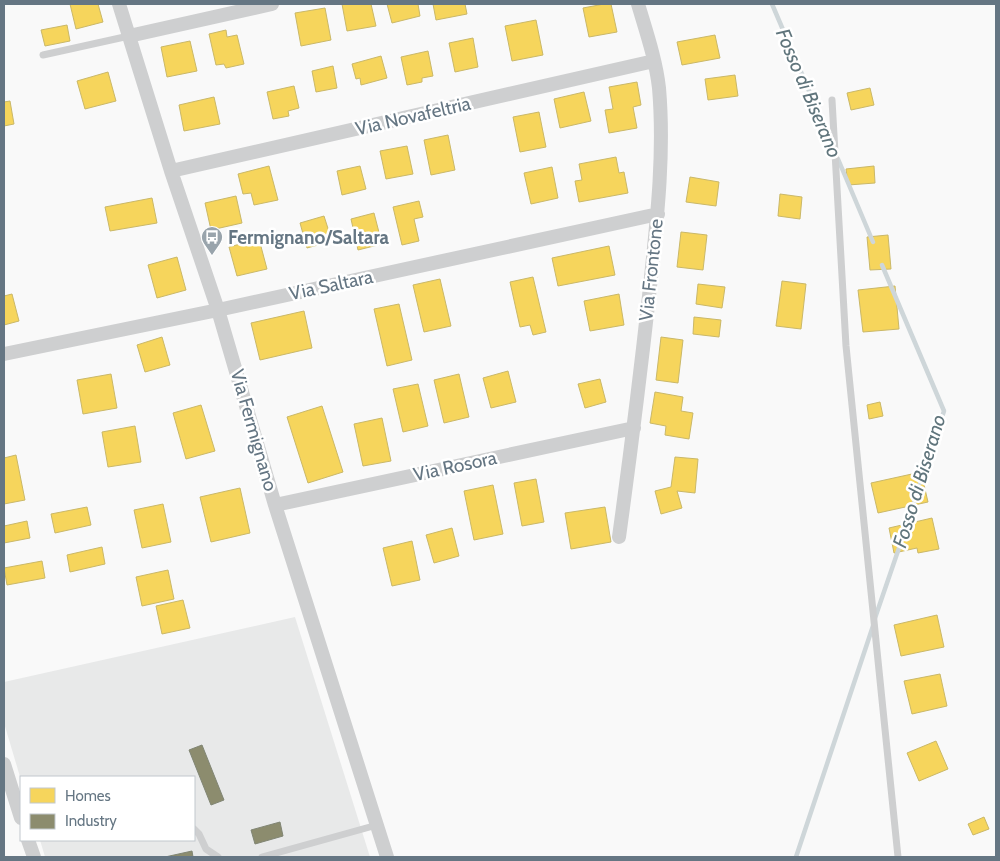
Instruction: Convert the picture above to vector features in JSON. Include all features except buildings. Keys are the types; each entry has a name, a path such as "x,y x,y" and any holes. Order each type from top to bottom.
{"street":[{"name":"Via Fermignano","path":"119,4 171,171 218,310 275,505 387,857"},
{"path":"129,36 272,4"},
{"name":"Via Frontone","path":"619,537 634,428 658,214 661,118 659,86 638,4"},
{"name":"Via Novafeltria","path":"171,171 654,61"},
{"name":"Via Saltara","path":"4,354 218,310 658,214"},
{"name":"Via Rosora","path":"275,505 634,428"},
{"path":"4,764 20,815"},
{"path":"28,841 34,857"}],"lane":[{"path":"43,55 129,36"},
{"path":"832,100 846,346 898,857"},
{"path":"262,857 377,825"},
{"path":"195,830 206,849 218,857"}],"shaded area":[{"path":"295,617 370,857 45,857 40,841 195,841 195,776 20,777 4,723 4,682"}],"waterway":[{"name":"Fosso di Biserano","path":"772,4 833,147"},
{"name":"Fosso di Biserano","path":"838,159 873,242"},
{"name":"Fosso di Biserano","path":"882,265 944,411 920,483"},
{"name":"Fosso di Biserano","path":"905,528 915,500"},
{"name":"Fosso di Biserano","path":"875,618 899,548"},
{"name":"Fosso di Biserano","path":"796,857 873,626"}],"place":[{"name":"Fermignano/Saltara","path":"212,256"}]}
